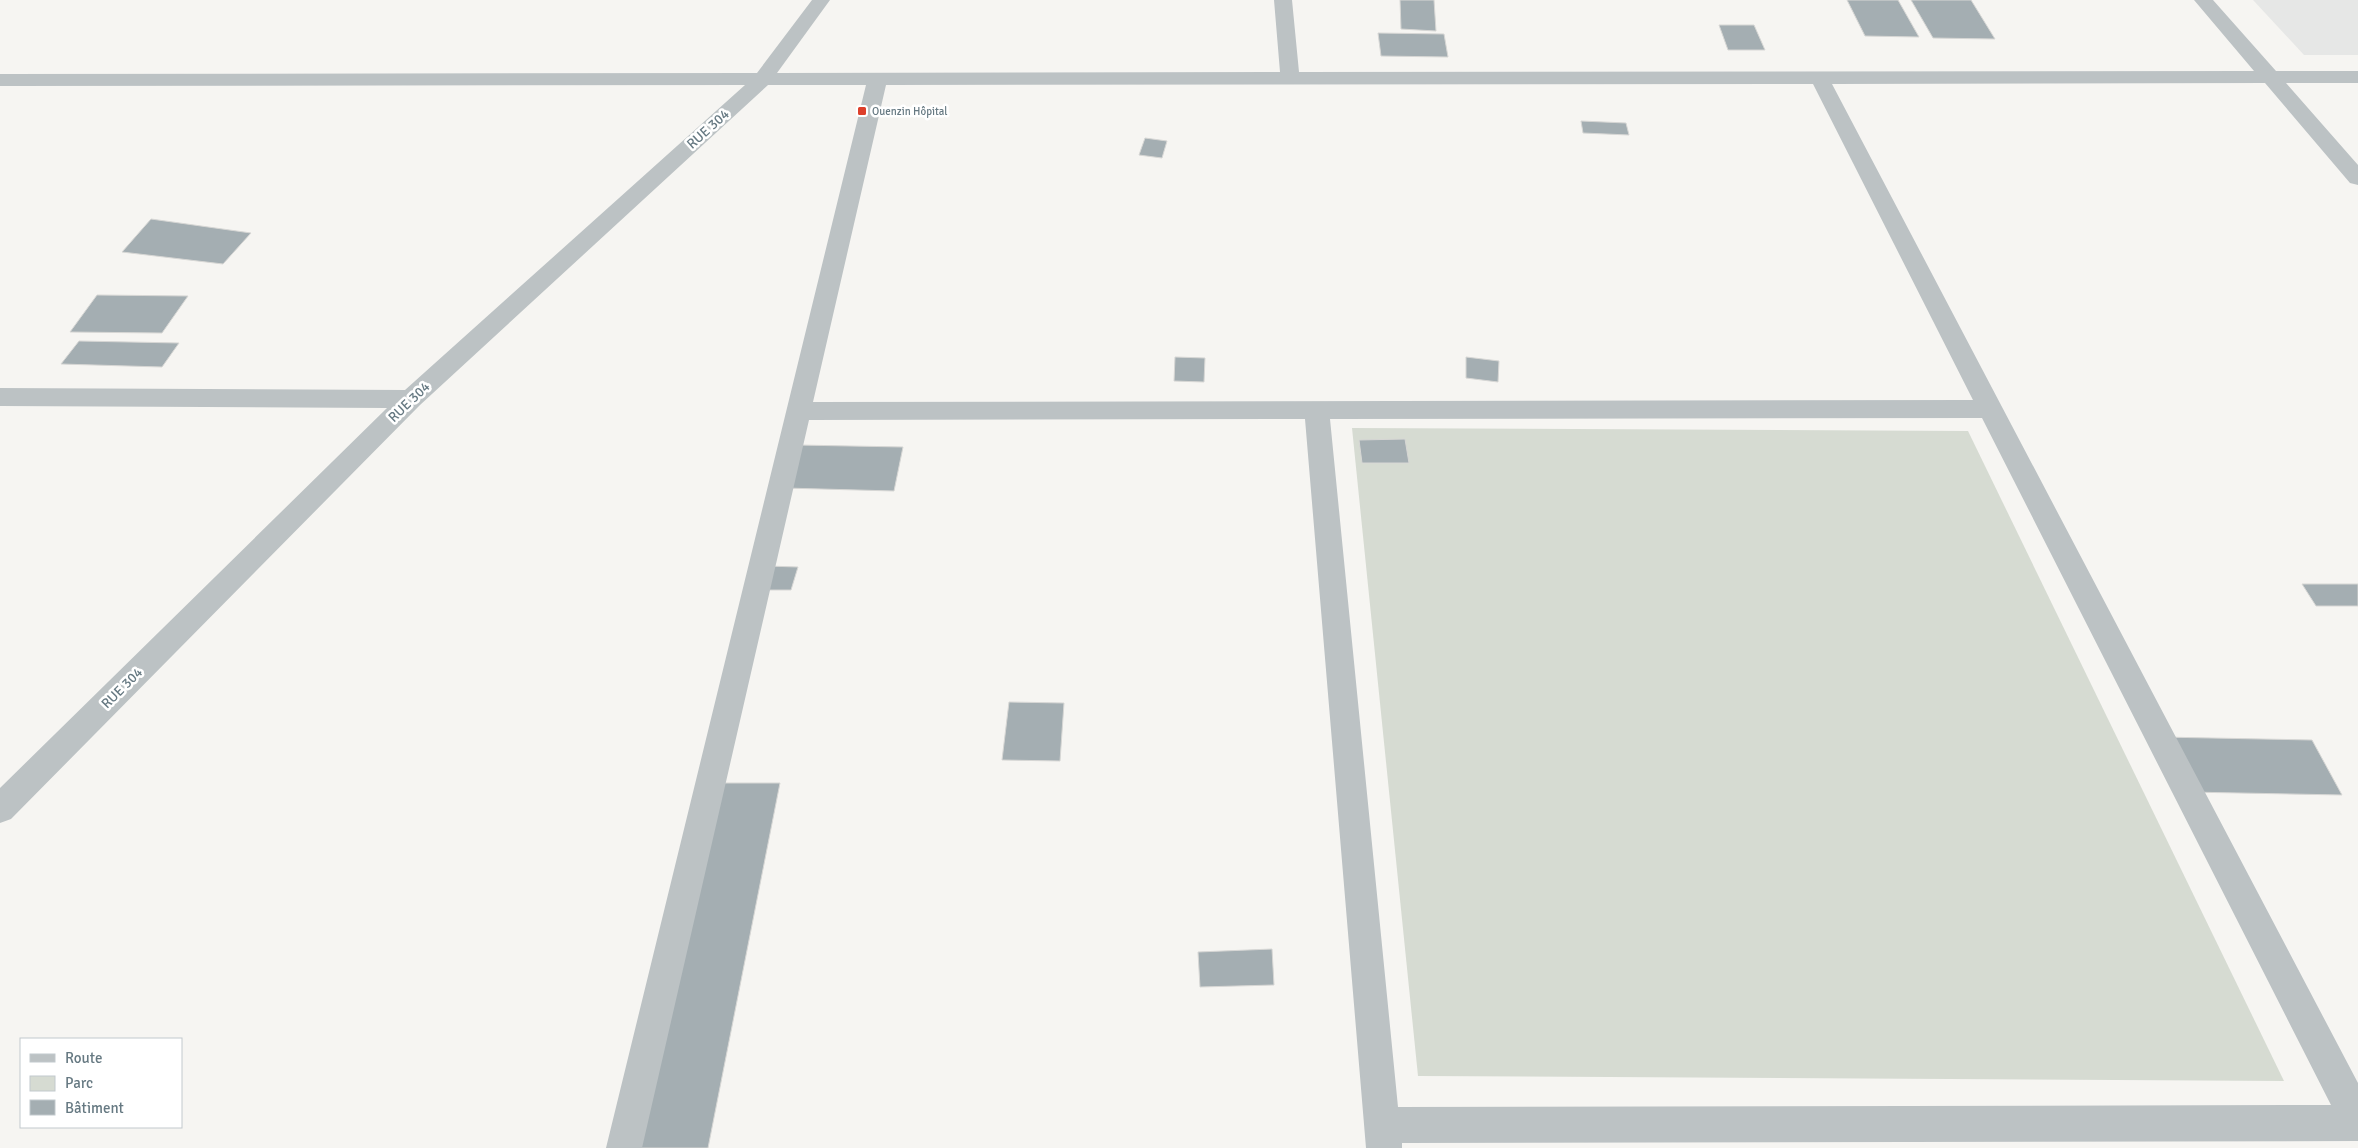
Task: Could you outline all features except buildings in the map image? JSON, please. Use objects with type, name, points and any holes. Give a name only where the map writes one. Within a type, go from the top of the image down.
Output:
[{"type":"street","name":"RUE 304","points":[[0,809],[411,399],[762,80],[821,0]]},
{"type":"street","points":[[1283,0],[1290,78]]},
{"type":"street","points":[[2203,0],[2358,178]]},
{"type":"street","points":[[1317,410],[1383,1136],[2358,1121],[1819,77]]},
{"type":"street","points":[[0,80],[2358,77]]},
{"type":"street","points":[[624,1148],[878,78]]},
{"type":"street","points":[[0,397],[411,399]]},
{"type":"street","points":[[799,411],[1991,408]]},
{"type":"shaded area","points":[[2253,0],[2358,0],[2358,55],[2304,55]]},
{"type":"green space","points":[[1352,428],[1968,431],[2284,1081],[1418,1076]]},
{"type":"place","name":"Ouenzin Hôpital","points":[[862,111]]}]
